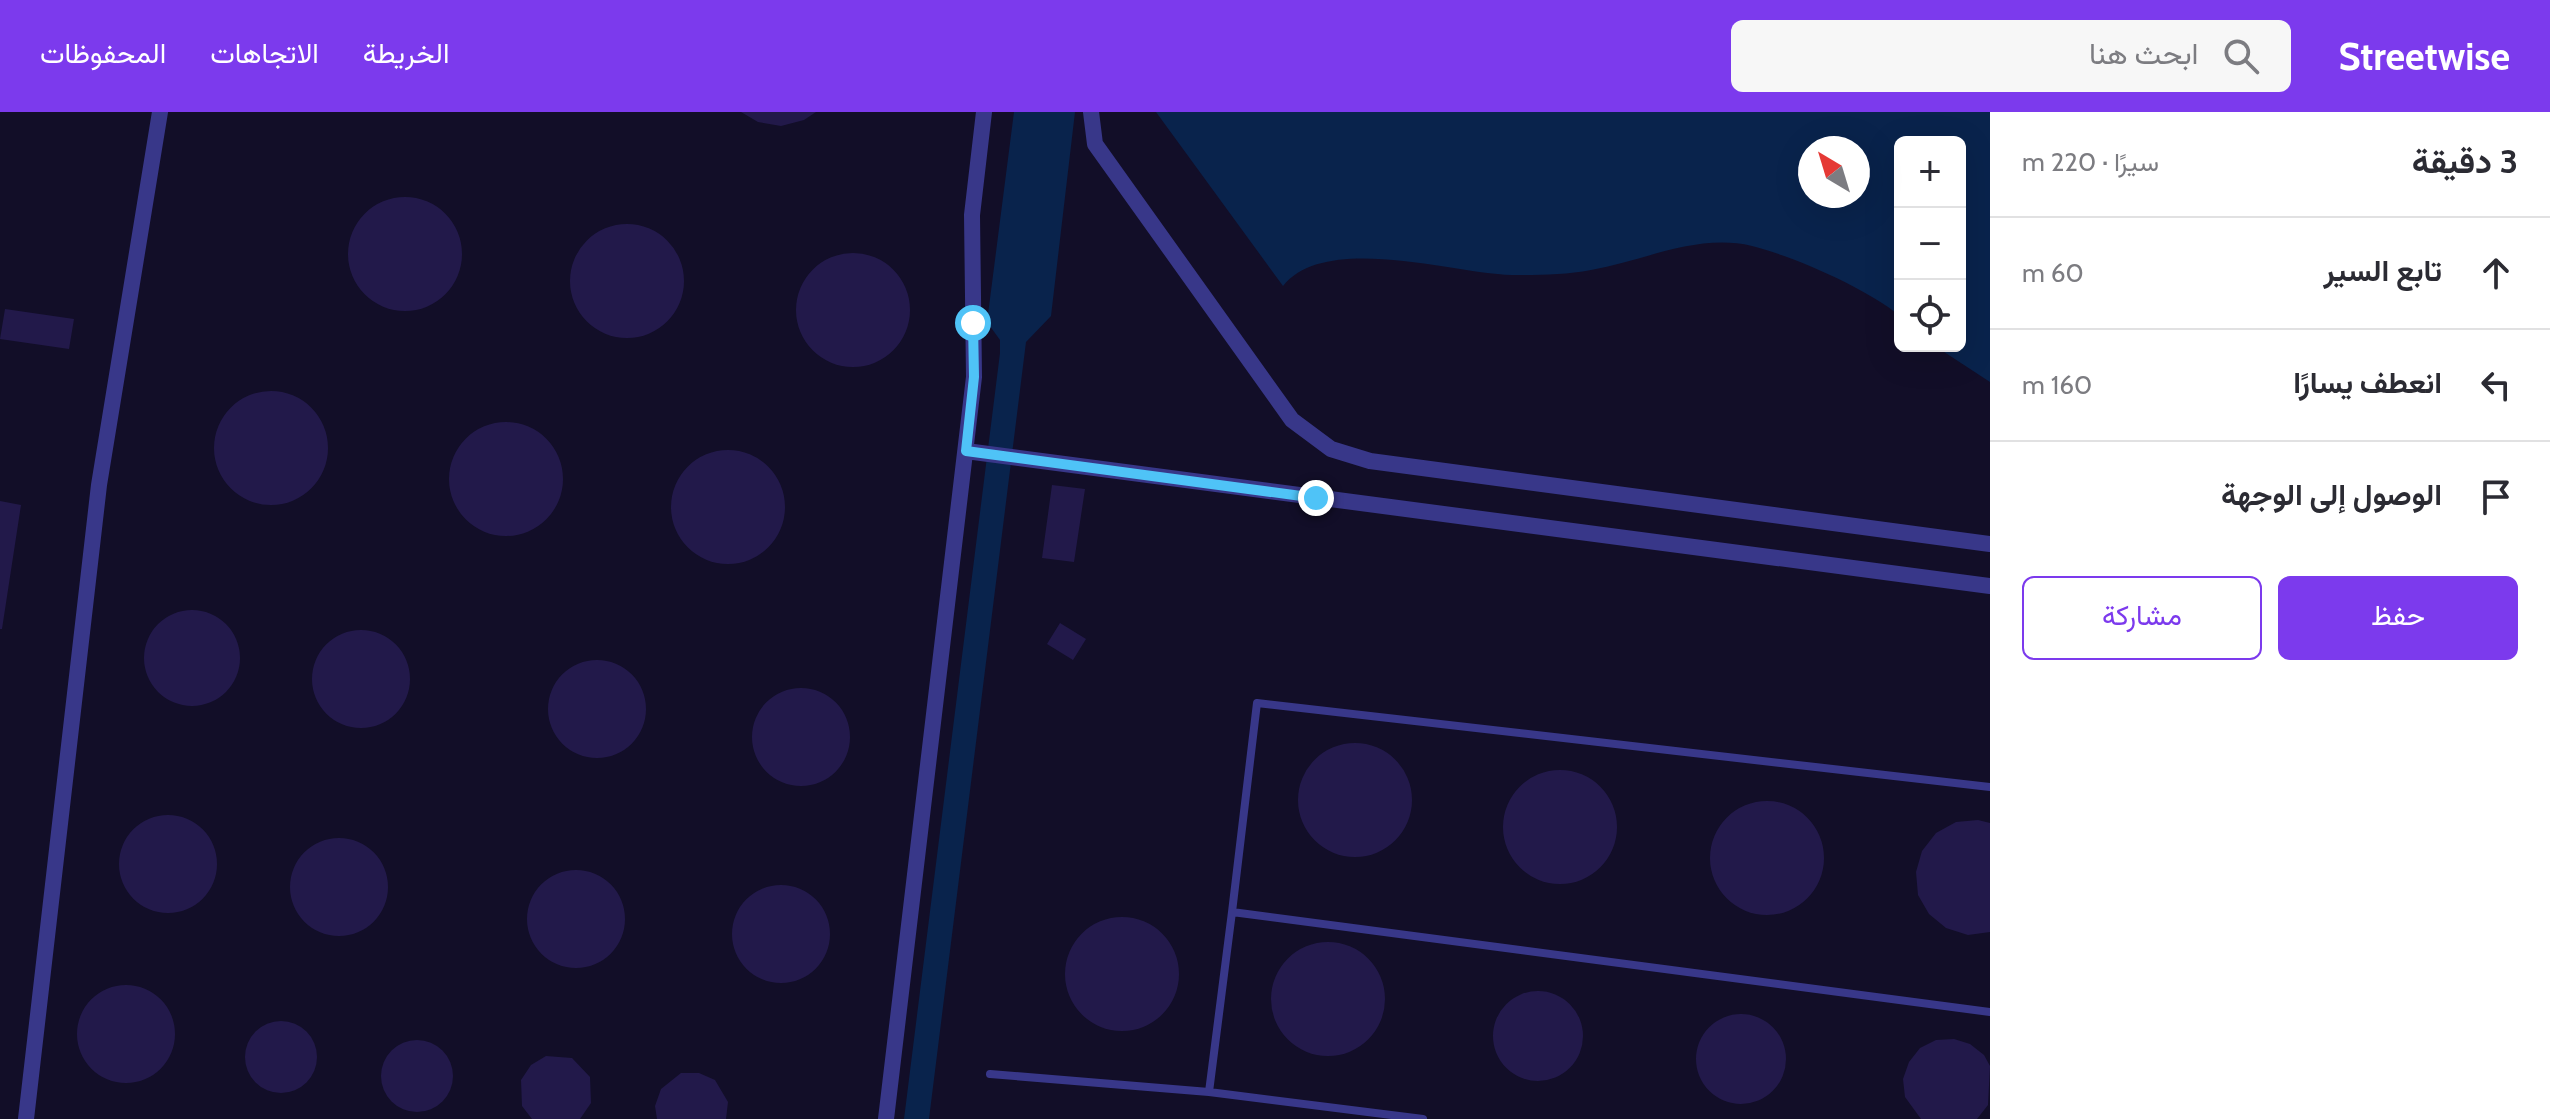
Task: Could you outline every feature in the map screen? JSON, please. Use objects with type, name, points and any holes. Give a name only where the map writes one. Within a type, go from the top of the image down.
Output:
[{"type":"street","points":[[26,1119],[99,485],[160,112]]},
{"type":"street","points":[[886,1119],[972,453],[972,215],[984,112]]},
{"type":"street","points":[[1091,112],[1095,144],[1292,420],[1331,449],[1370,461],[1990,544]]},
{"type":"street","points":[[972,453],[1990,586]]},
{"type":"lane","points":[[1209,1092],[1257,703],[1990,787]]},
{"type":"lane","points":[[1232,912],[1990,1012]]},
{"type":"lane","points":[[990,1074],[1209,1092],[1423,1119]]},
{"type":"water","points":[[1014,112],[1075,112],[1051,316],[1026,342],[929,1119],[904,1119],[1000,353],[1000,340],[987,322]]},
{"type":"water","points":[[1156,112],[1990,112],[1990,382],[1944,352],[1966,352],[1966,136],[1894,136],[1894,311],[1850,284],[1809,266],[1769,251],[1731,243],[1691,246],[1571,273],[1512,275],[1392,260],[1359,259],[1329,261],[1303,270],[1283,286]]},
{"type":"building","points":[[741,112],[816,112],[804,120],[781,126],[758,122]]},
{"type":"building","points":[[405,197],[427,202],[445,214],[457,232],[462,254],[457,276],[445,294],[427,306],[405,311],[383,306],[365,294],[353,276],[348,254],[353,232],[365,214],[383,202]]},
{"type":"building","points":[[627,224],[649,229],[667,241],[679,259],[684,281],[679,303],[667,321],[649,333],[627,338],[605,333],[587,321],[575,303],[570,281],[575,259],[587,241],[605,229]]},
{"type":"building","points":[[853,253],[875,258],[893,270],[905,288],[910,310],[905,332],[893,350],[875,362],[853,367],[831,362],[813,350],[801,332],[796,310],[801,288],[813,270],[831,258]]},
{"type":"building","points":[[5,309],[74,319],[69,349],[0,339]]},
{"type":"building","points":[[271,391],[293,396],[311,408],[323,426],[328,448],[323,470],[311,488],[293,500],[271,505],[249,500],[231,488],[219,470],[214,448],[219,426],[231,408],[249,396]]},
{"type":"building","points":[[506,422],[528,427],[546,439],[558,457],[563,479],[558,501],[546,519],[528,531],[506,536],[484,531],[466,519],[454,501],[449,479],[454,457],[466,439],[484,427]]},
{"type":"building","points":[[728,450],[750,455],[768,467],[780,485],[785,507],[780,529],[768,547],[750,559],[728,564],[706,559],[688,547],[676,529],[671,507],[676,485],[688,467],[706,455]]},
{"type":"building","points":[[1052,485],[1085,489],[1074,562],[1042,558]]},
{"type":"building","points":[[0,501],[21,505],[2,629],[0,629]]},
{"type":"building","points":[[192,610],[210,614],[226,624],[236,640],[240,658],[236,676],[226,692],[210,702],[192,706],[174,702],[158,692],[148,676],[144,658],[148,640],[158,624],[174,614]]},
{"type":"building","points":[[1060,623],[1086,639],[1073,660],[1047,644]]},
{"type":"building","points":[[361,630],[380,634],[396,644],[406,660],[410,679],[406,698],[396,714],[380,724],[361,728],[342,724],[326,714],[316,698],[312,679],[316,660],[326,644],[342,634]]},
{"type":"building","points":[[597,660],[616,664],[632,674],[642,690],[646,709],[642,728],[632,744],[616,754],[597,758],[578,754],[562,744],[552,728],[548,709],[552,690],[562,674],[578,664]]},
{"type":"building","points":[[801,688],[820,692],[836,702],[846,718],[850,737],[846,756],[836,772],[820,782],[801,786],[782,782],[766,772],[756,756],[752,737],[756,718],[766,702],[782,692]]},
{"type":"building","points":[[1355,743],[1377,747],[1395,760],[1408,778],[1412,800],[1408,822],[1395,840],[1377,853],[1355,857],[1333,853],[1315,840],[1302,822],[1298,800],[1302,778],[1315,760],[1333,747]]},
{"type":"building","points":[[1560,770],[1582,774],[1600,787],[1613,805],[1617,827],[1613,849],[1600,867],[1582,880],[1560,884],[1538,880],[1520,867],[1507,849],[1503,827],[1507,805],[1520,787],[1538,774]]},
{"type":"building","points":[[1767,801],[1789,805],[1807,818],[1820,836],[1824,858],[1820,880],[1807,898],[1789,911],[1767,915],[1745,911],[1727,898],[1714,880],[1710,858],[1714,836],[1727,818],[1745,805]]},
{"type":"building","points":[[168,815],[187,819],[203,829],[213,845],[217,864],[213,883],[203,899],[187,909],[168,913],[149,909],[133,899],[123,883],[119,864],[123,845],[133,829],[149,819]]},
{"type":"building","points":[[1978,820],[1990,823],[1990,932],[1968,935],[1946,928],[1929,914],[1918,895],[1916,872],[1922,851],[1936,833],[1956,822]]},
{"type":"building","points":[[339,838],[358,842],[374,852],[384,868],[388,887],[384,906],[374,922],[358,932],[339,936],[320,932],[304,922],[294,906],[290,887],[294,868],[304,852],[320,842]]},
{"type":"building","points":[[576,870],[595,874],[611,884],[621,900],[625,919],[621,938],[611,954],[595,964],[576,968],[557,964],[541,954],[531,938],[527,919],[531,900],[541,884],[557,874]]},
{"type":"building","points":[[781,885],[800,889],[816,899],[826,915],[830,934],[826,953],[816,969],[800,979],[781,983],[762,979],[746,969],[736,953],[732,934],[736,915],[746,899],[762,889]]},
{"type":"building","points":[[1122,917],[1144,921],[1162,934],[1175,952],[1179,974],[1175,996],[1162,1014],[1144,1027],[1122,1031],[1100,1027],[1082,1014],[1069,996],[1065,974],[1069,952],[1082,934],[1100,921]]},
{"type":"building","points":[[1328,942],[1350,947],[1368,959],[1380,977],[1385,999],[1380,1021],[1368,1039],[1350,1051],[1328,1056],[1306,1051],[1288,1039],[1276,1021],[1271,999],[1276,977],[1288,959],[1306,947]]},
{"type":"building","points":[[126,985],[145,989],[161,999],[171,1015],[175,1034],[171,1053],[161,1069],[145,1079],[126,1083],[107,1079],[91,1069],[81,1053],[77,1034],[81,1015],[91,999],[107,989]]},
{"type":"building","points":[[1538,991],[1555,995],[1570,1004],[1579,1019],[1583,1036],[1579,1053],[1570,1068],[1555,1077],[1538,1081],[1521,1077],[1506,1068],[1497,1053],[1493,1036],[1497,1019],[1506,1004],[1521,995]]},
{"type":"building","points":[[1741,1014],[1758,1018],[1773,1027],[1782,1042],[1786,1059],[1782,1076],[1773,1091],[1758,1100],[1741,1104],[1724,1100],[1709,1091],[1700,1076],[1696,1059],[1700,1042],[1709,1027],[1724,1018]]},
{"type":"building","points":[[288,1021],[307,1031],[315,1043],[315,1071],[307,1083],[295,1091],[274,1093],[255,1083],[247,1071],[245,1050],[255,1031],[267,1023]]},
{"type":"building","points":[[1954,1039],[1970,1044],[1984,1055],[1990,1066],[1988,1105],[1977,1119],[1921,1119],[1905,1097],[1903,1079],[1909,1062],[1920,1048],[1936,1040]]},
{"type":"building","points":[[424,1040],[443,1050],[451,1062],[451,1090],[443,1102],[431,1110],[410,1112],[391,1102],[383,1090],[381,1069],[391,1050],[403,1042]]},
{"type":"building","points":[[546,1056],[572,1058],[590,1077],[591,1103],[580,1119],[532,1119],[522,1106],[521,1080],[531,1065]]},
{"type":"building","points":[[681,1073],[699,1073],[715,1080],[728,1102],[726,1119],[657,1119],[655,1106],[661,1089]]},
{"type":"route","points":[[973,323],[974,377],[966,451],[1316,498]]}]
